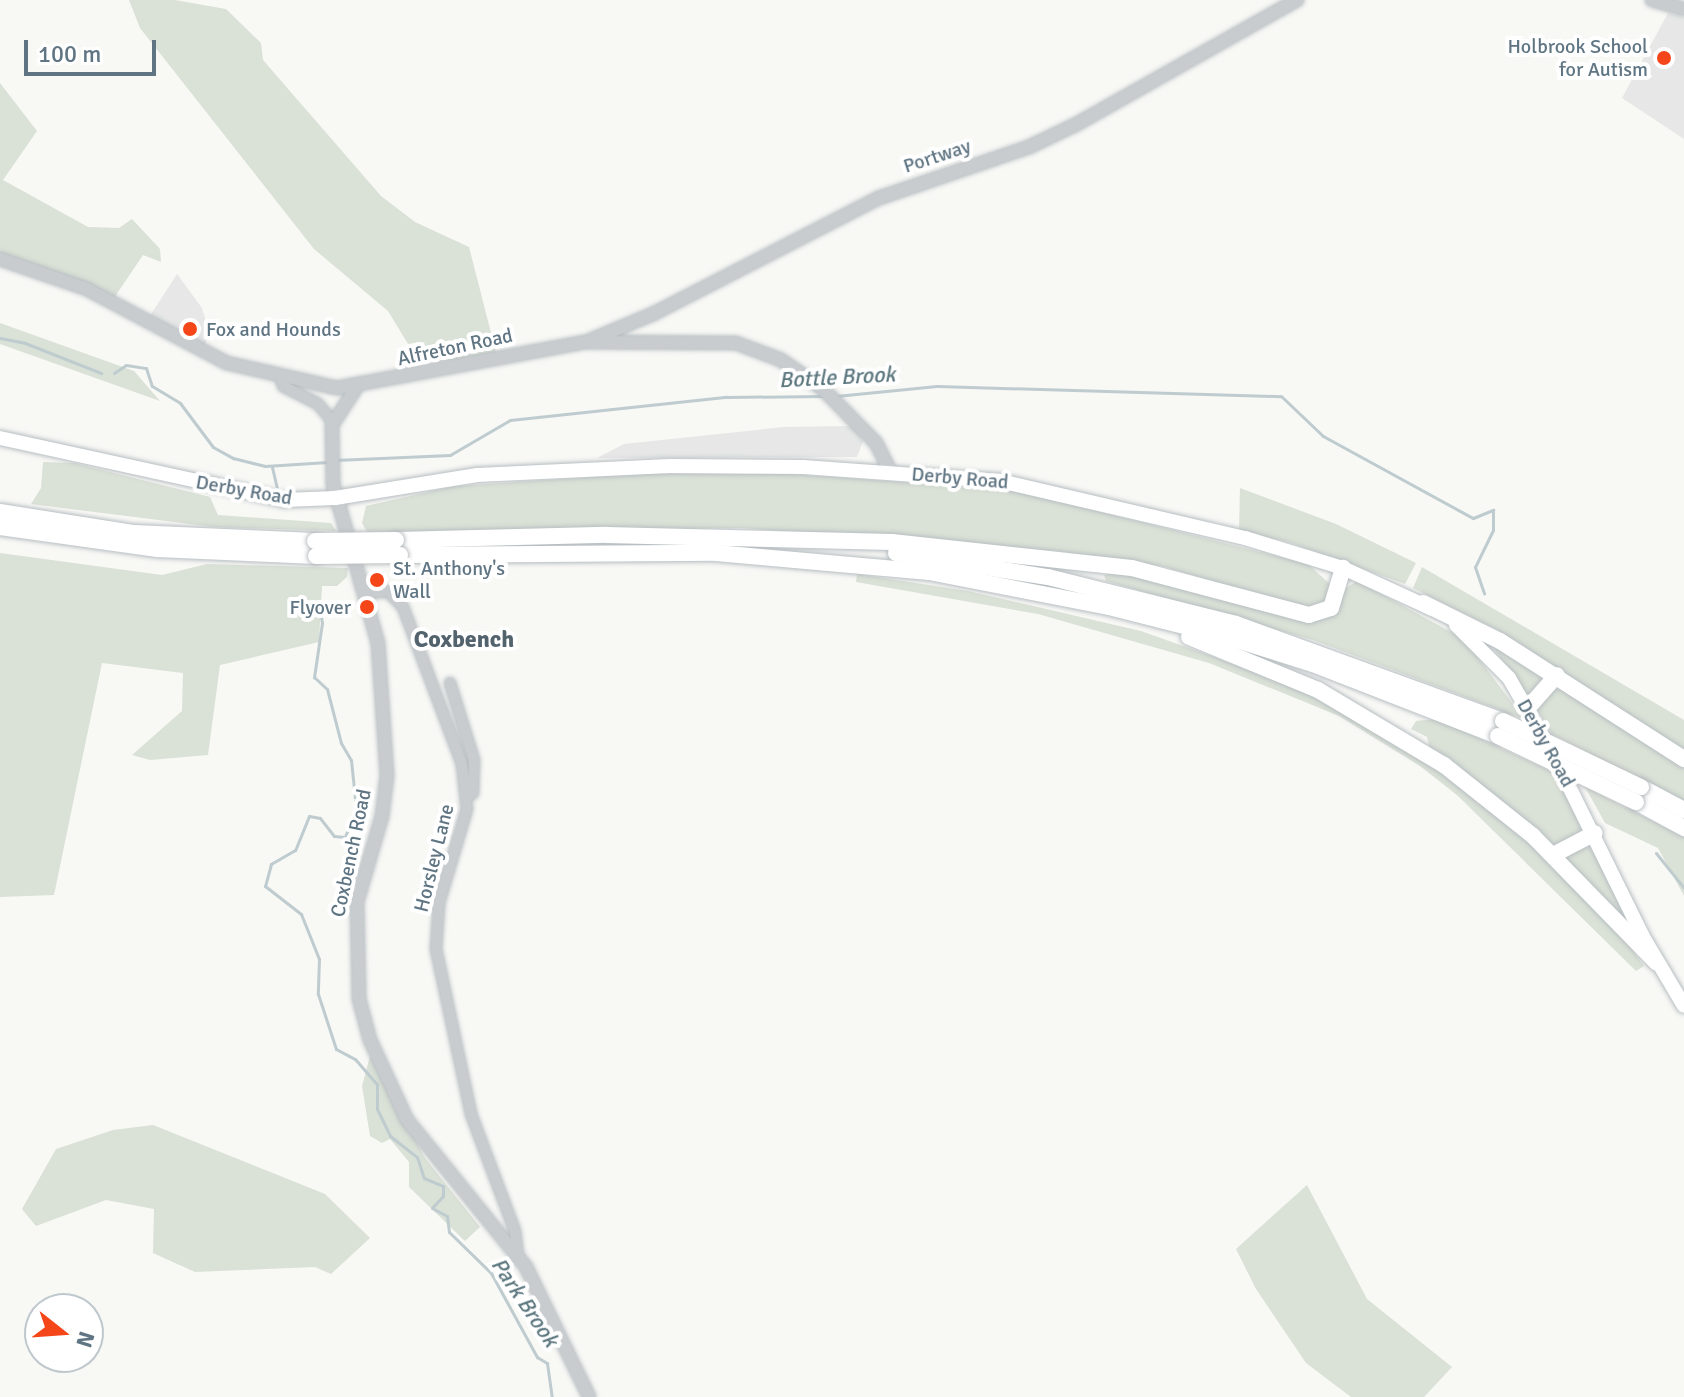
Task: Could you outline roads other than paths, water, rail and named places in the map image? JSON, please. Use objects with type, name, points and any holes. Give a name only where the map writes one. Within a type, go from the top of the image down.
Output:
[{"type":"highway","points":[[0,512],[134,533],[316,549]]},
{"type":"highway","points":[[0,527],[157,549],[398,547],[607,535],[892,542],[1088,561],[1179,577],[1309,615],[1331,608],[1343,568]]},
{"type":"highway","points":[[819,541],[1006,570],[1147,599],[1331,655],[1638,794],[1684,810]]},
{"type":"highway","points":[[398,547],[716,553],[929,572],[1109,607],[1231,638],[1500,729]]},
{"type":"highway","points":[[929,572],[1163,630],[1276,670],[1369,717],[1444,765],[1553,855],[1657,963]]},
{"type":"highway","points":[[1423,603],[1448,611],[1557,675],[1684,759]]},
{"type":"highway","points":[[1527,709],[1557,675]]},
{"type":"highway","points":[[1638,794],[1684,828]]},
{"type":"highway","points":[[1553,855],[1595,833]]},
{"type":"main road","name":"Derby Road","points":[[0,438],[260,497],[335,498],[451,478],[563,470],[716,466],[891,472],[1033,485],[1343,568],[1423,603],[1479,644],[1527,709],[1595,833],[1657,963],[1684,1006]]},
{"type":"street","name":"Portway","points":[[586,342],[653,314],[879,198],[1029,147],[1075,125],[1297,0]]},
{"type":"street","points":[[1652,0],[1684,9]]},
{"type":"street","name":"Alfreton Road","points":[[0,259],[87,289],[218,360],[281,379],[356,388],[586,342],[698,340],[767,353],[838,401],[876,443],[891,472]]},
{"type":"street","points":[[281,379],[283,386],[318,404],[333,422],[356,388]]},
{"type":"street","name":"Coxbench Road","points":[[333,422],[335,498],[367,593],[385,690],[387,776],[382,816],[357,902],[359,999],[370,1040],[414,1131],[518,1257],[546,1302],[589,1397]]},
{"type":"street","name":"Horsley Lane","points":[[367,593],[388,591],[403,607],[462,764],[468,796],[439,903],[436,949],[471,1114],[515,1231],[518,1257]]},
{"type":"street","points":[[450,683],[474,760],[473,793],[468,796]]},
{"type":"waterway","name":"Bottle Brook","points":[[0,338],[25,343],[101,373]]},
{"type":"waterway","name":"Bottle Brook","points":[[114,373],[126,365],[146,368],[152,386],[180,403],[213,447],[233,458],[265,466],[328,462]]},
{"type":"waterway","name":"Bottle Brook","points":[[836,396],[937,386],[1281,396],[1323,436],[1473,518],[1493,510],[1493,530],[1475,567],[1484,593]]},
{"type":"waterway","name":"Bottle Brook","points":[[335,460],[450,455],[510,420],[727,397],[824,396]]},
{"type":"waterway","name":"Park Brook","points":[[272,467],[277,488]]},
{"type":"waterway","name":"Park Brook","points":[[319,604],[322,623],[314,677],[327,689],[341,743],[351,760],[356,808],[345,837],[334,836],[320,818],[309,816],[295,850],[271,864],[265,886],[301,914],[319,959],[318,994],[336,1049],[355,1059],[377,1084],[377,1109],[390,1136],[417,1157],[424,1178],[443,1186],[443,1196],[432,1208],[447,1216],[449,1232],[491,1273],[537,1357],[547,1363],[552,1397]]},
{"type":"waterway","name":"Bottle Brook","points":[[1656,853],[1684,888]]},
{"type":"place","name":"Holbrook School for Autism","points":[[1664,58]]},
{"type":"place","name":"Fox and Hounds","points":[[190,329]]},
{"type":"place","name":"St. Anthony's Wall","points":[[377,580]]},
{"type":"place","name":"Flyover","points":[[367,607]]},
{"type":"district","name":"Coxbench","points":[[464,640]]}]
